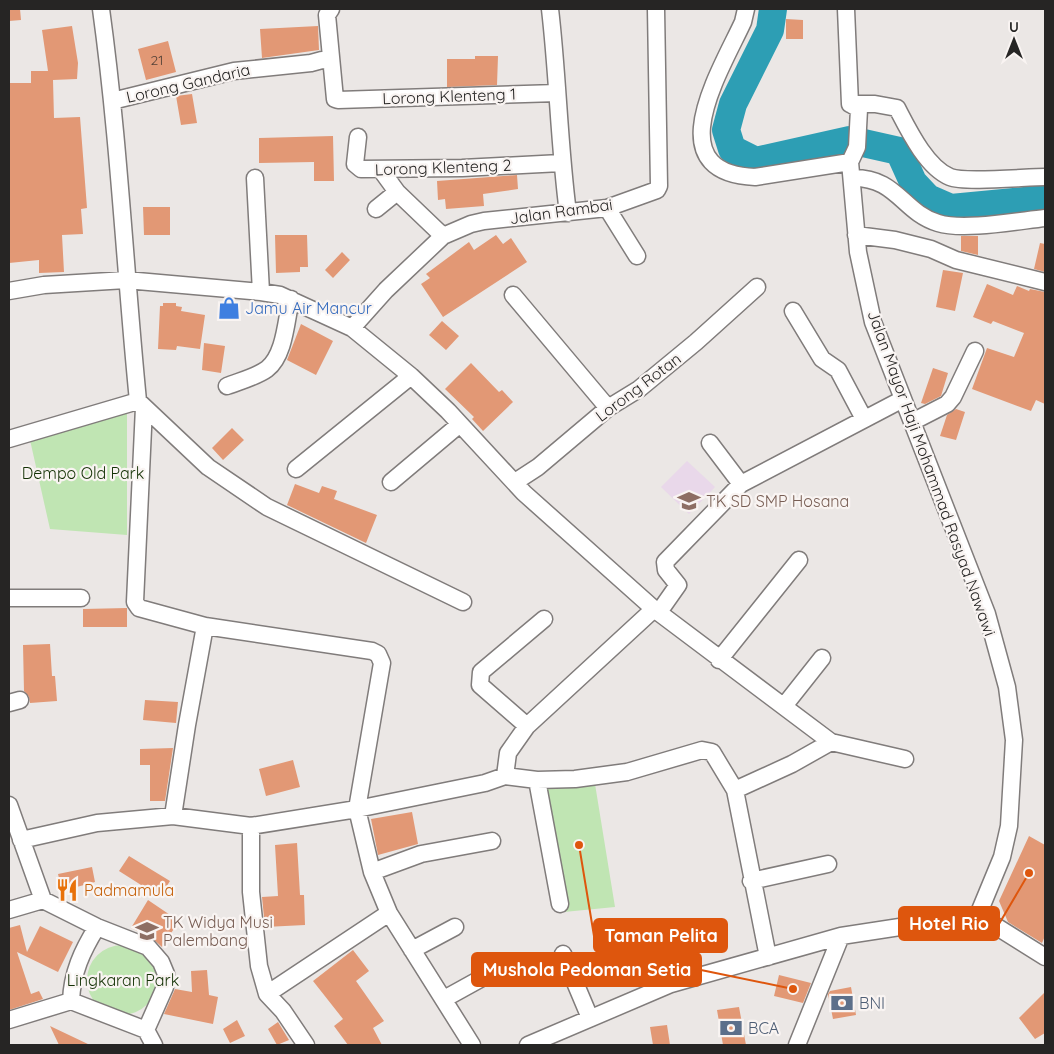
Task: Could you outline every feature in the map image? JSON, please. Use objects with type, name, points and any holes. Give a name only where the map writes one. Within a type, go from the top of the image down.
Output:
[{"type":"street","points":[[101,9],[120,184],[126,280],[141,404],[134,602],[139,608],[205,626],[372,651],[378,654],[382,663],[357,809],[372,872],[389,914],[472,1045]]},
{"type":"street","points":[[331,9],[327,15],[331,61]]},
{"type":"street","points":[[550,9],[556,64],[561,163],[568,213]]},
{"type":"street","name":"Jalan Rambai","points":[[352,328],[386,290],[443,236],[484,221],[607,208],[650,194],[659,186],[656,9]]},
{"type":"street","points":[[746,9],[743,22],[708,100],[700,126],[701,146],[715,167],[742,176],[755,177],[854,154]]},
{"type":"street","points":[[846,9],[854,107],[875,104],[897,108],[912,138],[933,164],[950,177],[964,179],[1045,177]]},
{"type":"street","name":"Lorong Gandaria","points":[[112,101],[234,71],[311,63],[322,60],[331,61]]},
{"type":"street","name":"Lorong Klenteng 1","points":[[331,61],[335,99],[341,100],[557,93]]},
{"type":"street","name":"Jalan Mayor Haji Mohammad Rasyad Nawawi","points":[[854,107],[852,178],[856,234],[873,322],[986,614],[1007,687],[1014,740],[1008,826],[1002,857],[978,914]]},
{"type":"street","name":"Lorong Klenteng 2","points":[[358,137],[354,164],[362,169],[381,170],[561,163]]},
{"type":"street","points":[[381,170],[398,192],[443,236]]},
{"type":"street","points":[[255,178],[261,292]]},
{"type":"street","points":[[852,178],[868,178],[880,182],[925,218],[939,224],[956,226],[1045,218]]},
{"type":"street","points":[[376,209],[398,192]]},
{"type":"street","points":[[607,208],[637,256]]},
{"type":"street","points":[[856,234],[894,240],[931,249],[956,260],[1045,282]]},
{"type":"street","points":[[9,291],[44,285],[126,280],[261,292],[291,299],[352,328],[411,376],[460,424],[524,493],[657,610],[720,660],[831,742],[905,759]]},
{"type":"street","name":"Lorong Rotan","points":[[515,482],[538,467],[608,408],[639,389],[696,342],[756,287]]},
{"type":"street","points":[[513,295],[608,408]]},
{"type":"street","points":[[227,386],[267,368],[274,361],[280,351],[291,299]]},
{"type":"street","points":[[793,311],[822,359],[838,370],[864,419]]},
{"type":"street","points":[[912,422],[947,404],[953,398],[975,351]]},
{"type":"street","points":[[296,469],[411,376]]},
{"type":"street","points":[[505,776],[508,753],[516,739],[527,726],[657,610],[678,585],[666,570],[665,562],[741,484],[903,399]]},
{"type":"street","points":[[9,439],[141,404]]},
{"type":"street","points":[[141,404],[208,467],[267,506],[463,602]]},
{"type":"street","points":[[391,482],[460,424]]},
{"type":"street","points":[[710,443],[741,484]]},
{"type":"street","points":[[720,660],[799,560]]},
{"type":"street","points":[[9,598],[81,598]]},
{"type":"street","points":[[527,726],[480,686],[479,676],[480,672],[544,619]]},
{"type":"street","points":[[173,816],[205,626]]},
{"type":"street","points":[[784,706],[822,658]]},
{"type":"street","points":[[735,790],[792,764],[831,742]]},
{"type":"street","points":[[21,840],[97,823],[173,816],[251,826],[357,809],[485,783],[505,776],[537,780],[575,779],[627,772],[702,750],[712,752],[735,790],[751,882],[768,958]]},
{"type":"street","points":[[537,780],[560,904]]},
{"type":"street","points":[[9,805],[43,900]]},
{"type":"street","points":[[251,826],[250,892],[259,966],[267,994],[283,1011],[306,1045]]},
{"type":"street","points":[[372,872],[421,854],[492,840]]},
{"type":"street","points":[[751,882],[828,864]]},
{"type":"street","points":[[9,910],[43,900],[97,927],[148,946],[161,962],[166,974],[166,987],[146,1030]]},
{"type":"street","points":[[267,994],[389,914]]},
{"type":"street","points":[[528,1045],[671,984],[841,936],[978,914],[1045,957]]},
{"type":"street","points":[[71,1001],[72,981],[84,947],[97,927]]},
{"type":"street","points":[[412,950],[455,928]]},
{"type":"street","points":[[797,1045],[841,936]]},
{"type":"street","points":[[563,954],[590,1018]]},
{"type":"street","points":[[444,999],[482,978]]},
{"type":"street","points":[[9,1020],[71,1001],[146,1030],[154,1045]]},
{"type":"shaded area","name":"TK SD SMP Hosana","points":[[687,461],[715,487],[689,514],[661,487]]},
{"type":"green space","name":"Dempo Old Park","points":[[127,413],[127,535],[50,529],[30,440]]},
{"type":"green space","points":[[545,784],[595,784],[615,907],[564,912]]},
{"type":"green space","name":"Lingkaran Park","points":[[122,945],[141,951],[151,961],[157,980],[151,999],[141,1009],[122,1015],[103,1009],[93,999],[87,980],[93,961],[103,951]]},
{"type":"building","points":[[9,9],[20,9],[21,20],[9,21]]},
{"type":"building","points":[[786,19],[803,20],[803,39],[786,39]]},
{"type":"building","points":[[72,26],[78,63],[77,79],[53,80],[54,118],[80,117],[87,208],[81,209],[83,234],[62,235],[64,272],[39,273],[39,260],[9,263],[9,83],[31,83],[31,71],[48,71],[42,30]]},
{"type":"building","points":[[318,26],[319,50],[262,58],[260,29]]},
{"type":"building","points":[[168,41],[176,72],[146,80],[138,49]]},
{"type":"building","points":[[475,56],[498,56],[497,85],[447,87],[447,59],[475,59]]},
{"type":"building","points":[[192,94],[197,123],[181,125],[176,96]]},
{"type":"building","points":[[333,136],[334,181],[314,181],[314,162],[259,163],[259,138]]},
{"type":"building","points":[[517,175],[518,189],[483,194],[484,206],[446,209],[445,199],[438,200],[437,181]]},
{"type":"building","points":[[143,207],[170,207],[170,235],[144,235]]},
{"type":"building","points":[[275,235],[307,235],[308,267],[300,267],[300,272],[276,273]]},
{"type":"building","points":[[496,235],[503,244],[511,238],[527,262],[443,317],[421,284],[430,278],[426,274],[469,242],[474,250]]},
{"type":"building","points":[[961,236],[978,236],[978,255],[961,251]]},
{"type":"building","points":[[1040,243],[1045,244],[1045,272],[1034,269]]},
{"type":"building","points":[[342,252],[350,260],[333,278],[325,270]]},
{"type":"building","points":[[943,270],[963,273],[955,311],[936,307]]},
{"type":"building","points":[[987,284],[1013,295],[1017,286],[1029,291],[1030,289],[1045,292],[1045,404],[1036,400],[1031,411],[972,389],[987,348],[1014,357],[1024,333],[993,321],[991,324],[973,317]]},
{"type":"building","points":[[163,303],[176,303],[176,306],[182,307],[181,311],[205,315],[200,349],[177,346],[176,350],[158,349],[160,306],[163,306]]},
{"type":"building","points":[[442,321],[459,336],[446,350],[429,335]]},
{"type":"building","points":[[301,324],[333,341],[316,375],[287,360]]},
{"type":"building","points":[[204,343],[225,346],[221,373],[202,370]]},
{"type":"building","points":[[471,363],[499,392],[502,390],[513,402],[483,431],[472,419],[474,417],[445,389]]},
{"type":"building","points":[[933,368],[948,373],[941,396],[925,404],[921,403]]},
{"type":"building","points":[[956,409],[965,412],[956,440],[940,436],[947,415]]},
{"type":"building","points":[[232,428],[244,440],[223,460],[212,448]]},
{"type":"building","points":[[295,484],[319,493],[322,486],[337,491],[334,499],[377,515],[366,543],[287,505]]},
{"type":"building","points":[[127,608],[127,627],[83,627],[83,609]]},
{"type":"building","points":[[50,644],[52,676],[55,676],[57,701],[30,703],[29,697],[24,691],[23,645]]},
{"type":"building","points":[[145,700],[178,702],[176,723],[143,720]]},
{"type":"building","points":[[173,748],[165,801],[150,801],[150,765],[140,765],[140,749]]},
{"type":"building","points":[[293,760],[300,787],[266,796],[259,769]]},
{"type":"building","points":[[412,812],[418,844],[378,855],[371,819]]},
{"type":"building","points":[[1029,836],[1045,845],[1045,936],[1042,943],[1008,922],[999,901]]},
{"type":"building","points":[[297,843],[300,895],[304,895],[305,925],[265,927],[262,897],[278,896],[275,845]]},
{"type":"building","points":[[129,856],[170,881],[160,897],[119,871]]},
{"type":"building","points":[[92,867],[95,882],[62,891],[58,874]]},
{"type":"building","points":[[148,900],[179,921],[162,947],[152,938],[131,928]]},
{"type":"building","points":[[20,925],[27,952],[40,926],[73,942],[58,972],[17,952],[31,994],[39,991],[43,999],[9,1010],[9,928]]},
{"type":"building","points":[[353,950],[369,971],[356,981],[384,1021],[373,1028],[382,1045],[348,1045],[334,1026],[343,1019],[313,981]]},
{"type":"building","points":[[207,970],[209,995],[218,997],[213,1024],[164,1014],[175,989],[192,992],[191,971]]},
{"type":"building","points":[[779,975],[811,983],[803,1003],[774,996]]},
{"type":"building","name":"BNI","points":[[851,987],[856,1015],[833,1019],[828,994],[830,991]]},
{"type":"building","points":[[1045,992],[1045,1033],[1035,1039],[1019,1018]]},
{"type":"building","name":"BCA","points":[[739,1007],[746,1045],[723,1045],[717,1010]]},
{"type":"building","points":[[237,1020],[245,1036],[230,1043],[223,1029]]},
{"type":"building","points":[[278,1022],[289,1040],[277,1045],[268,1029]]},
{"type":"building","points":[[667,1025],[670,1045],[653,1045],[650,1027]]},
{"type":"building","points":[[50,1026],[90,1045],[59,1045]]},
{"type":"waterway","points":[[773,9],[770,30],[733,104],[726,130],[732,149],[756,161],[850,140],[899,151],[913,182],[928,198],[951,208],[1045,199]]},
{"type":"place","name":"Jamu Air Mancur","points":[[229,308]]},
{"type":"place","name":"TK SD SMP Hosana","points":[[689,501]]},
{"type":"place","name":"Taman Pelita","points":[[579,845]]},
{"type":"place","name":"Hotel Rio","points":[[1029,873]]},
{"type":"place","name":"Padmamula","points":[[67,890]]},
{"type":"place","name":"TK Widya Musi Palembang","points":[[147,931]]},
{"type":"place","name":"Mushola Pedoman Setia","points":[[793,989]]},
{"type":"place","name":"BNI","points":[[842,1003]]},
{"type":"place","name":"BCA","points":[[731,1028]]}]
